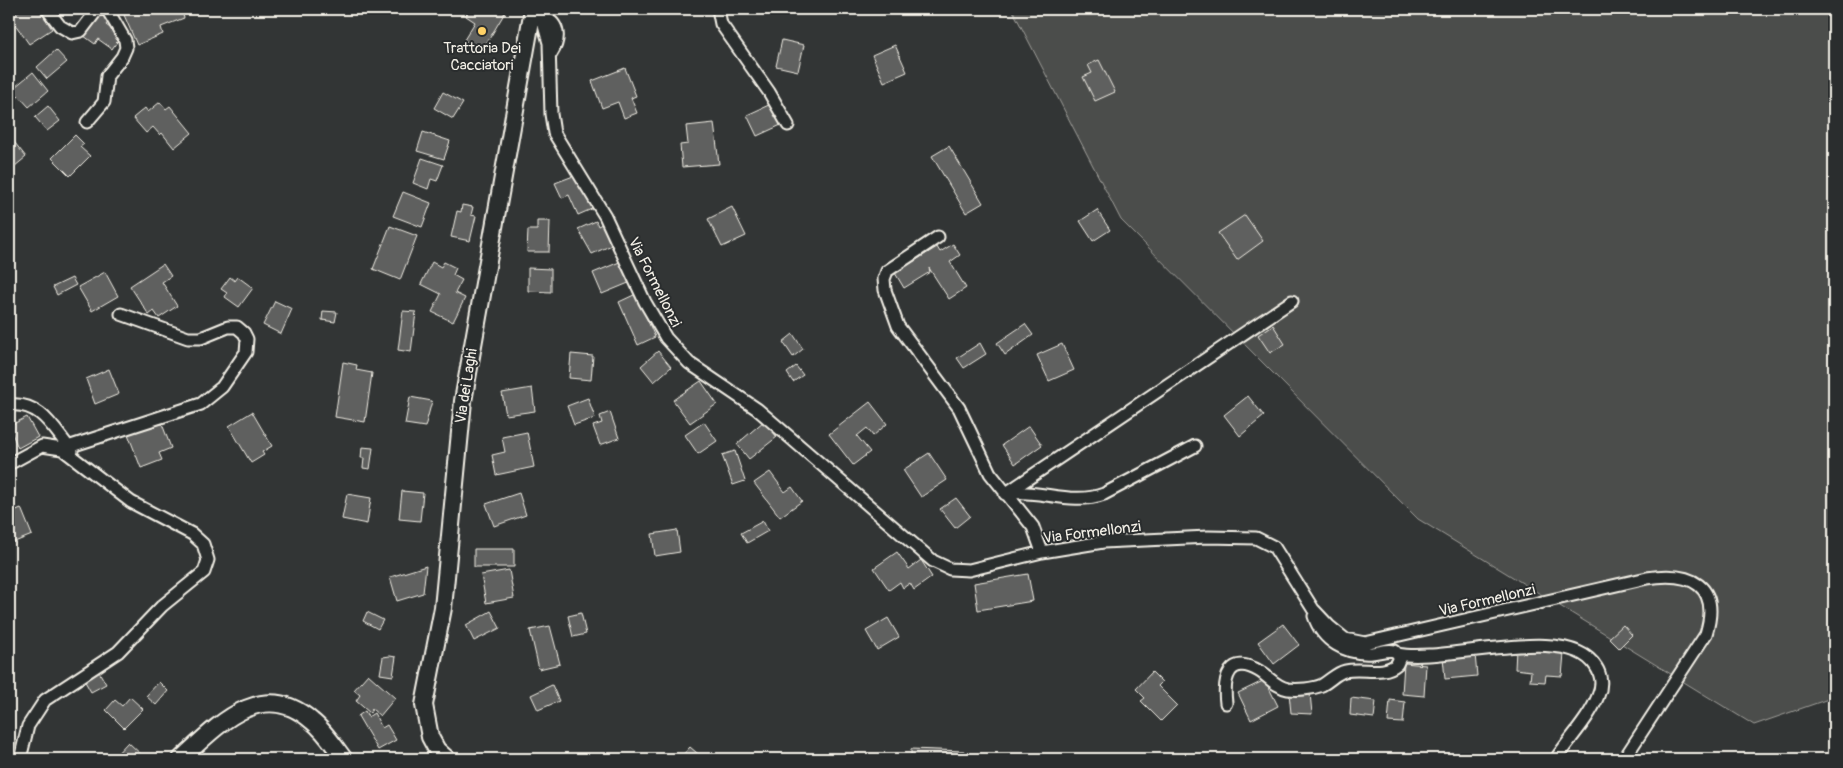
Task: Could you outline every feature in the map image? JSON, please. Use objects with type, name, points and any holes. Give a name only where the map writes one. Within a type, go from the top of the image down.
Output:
[{"type":"main road","name":"Via dei Laghi","points":[[447,759],[437,750],[430,737],[424,705],[443,608],[463,401],[536,12]]},
{"type":"main road","points":[[181,759],[235,713],[250,707],[271,703],[286,705],[306,716],[320,728],[344,759]]},
{"type":"street","points":[[47,9],[60,26],[72,34],[84,28],[101,9],[125,40],[126,48],[122,57],[107,76],[104,102],[86,122]]},
{"type":"street","points":[[718,9],[724,27],[769,92],[788,125]]},
{"type":"street","name":"Via Formellonzi","points":[[536,12],[549,37],[551,114],[554,133],[608,222],[650,311],[679,353],[689,363],[757,409],[918,550],[938,564],[950,569],[969,570],[1042,552],[1103,542],[1256,538],[1274,547],[1314,609],[1329,626],[1345,639],[1370,643],[1647,578],[1673,575],[1693,580],[1705,591],[1709,602],[1706,634],[1624,759]]},
{"type":"street","points":[[938,237],[887,271],[884,279],[886,296],[898,326],[959,408],[987,467],[1005,494],[1036,532],[1042,552]]},
{"type":"street","points":[[1005,494],[1292,301]]},
{"type":"street","points":[[68,447],[201,404],[216,393],[226,382],[248,349],[246,336],[237,328],[228,327],[200,338],[188,338],[121,314]]},
{"type":"street","points":[[9,405],[20,405],[39,413],[56,429],[87,470]]},
{"type":"street","points":[[9,464],[37,448],[47,446],[67,452],[87,470],[131,502],[195,536],[206,548],[208,564],[204,572],[162,606],[118,652],[45,700],[28,726],[20,759]]},
{"type":"street","points":[[1005,494],[1022,492],[1079,500],[1091,498],[1104,494],[1195,446]]},
{"type":"street","points":[[1314,609],[1317,624],[1338,646],[1363,653],[1391,650],[1398,654],[1420,656],[1480,648],[1535,646],[1567,649],[1584,655],[1593,662],[1599,672],[1601,685],[1599,693],[1594,706],[1556,759]]},
{"type":"street","points":[[1226,703],[1226,677],[1230,670],[1236,666],[1253,668],[1277,685],[1295,690],[1323,684],[1345,671],[1389,668],[1397,664],[1398,654]]},
{"type":"shaded area","points":[[1012,9],[1834,9],[1834,697],[1754,725],[1418,519],[1121,220]]},
{"type":"building","points":[[22,9],[39,9],[52,29],[29,44],[10,17]]},
{"type":"building","points":[[143,9],[146,15],[162,9],[181,9],[184,18],[161,27],[163,34],[137,45],[124,15]]},
{"type":"building","name":"Trattoria Dei Cacciatori","points":[[470,9],[507,9],[482,51],[464,40],[475,22],[466,16]]},
{"type":"building","points":[[100,13],[110,20],[106,25],[121,36],[112,49],[98,39],[95,44],[84,36]]},
{"type":"building","points":[[782,40],[804,45],[798,71],[776,66]]},
{"type":"building","points":[[895,45],[907,72],[884,82],[872,55]]},
{"type":"building","points":[[56,50],[67,62],[47,79],[37,67]]},
{"type":"building","points":[[1099,60],[1115,92],[1095,101],[1083,77],[1092,73],[1088,65]]},
{"type":"building","points":[[625,68],[636,96],[631,98],[637,113],[624,118],[618,102],[602,108],[592,81]]},
{"type":"building","points":[[33,72],[48,91],[29,107],[19,96],[12,103],[9,99],[9,92]]},
{"type":"building","points":[[443,92],[463,103],[453,119],[434,108]]},
{"type":"building","points":[[160,102],[166,109],[170,106],[192,133],[174,148],[162,133],[160,135],[153,127],[146,133],[133,118],[145,108],[148,112]]},
{"type":"building","points":[[771,104],[781,125],[757,136],[747,115]]},
{"type":"building","points":[[48,106],[60,121],[47,131],[35,117]]},
{"type":"building","points":[[714,123],[719,164],[682,167],[680,145],[688,144],[686,126]]},
{"type":"building","points":[[423,132],[450,141],[444,159],[417,151]]},
{"type":"building","points":[[75,135],[84,144],[80,147],[90,156],[70,176],[52,158]]},
{"type":"building","points":[[11,138],[26,157],[9,171],[9,140]]},
{"type":"building","points":[[949,146],[983,203],[966,213],[932,156]]},
{"type":"building","points":[[422,158],[443,165],[437,181],[431,179],[428,189],[413,183]]},
{"type":"building","points":[[576,175],[594,208],[578,215],[569,195],[562,198],[555,183]]},
{"type":"building","points":[[403,192],[431,203],[422,227],[393,216]]},
{"type":"building","points":[[462,205],[473,207],[471,215],[476,216],[470,241],[451,237],[457,211],[461,212]]},
{"type":"building","points":[[732,207],[746,236],[722,247],[708,219]]},
{"type":"building","points":[[1097,210],[1110,230],[1093,241],[1080,221]]},
{"type":"building","points":[[1245,215],[1263,241],[1237,260],[1218,233]]},
{"type":"building","points":[[537,221],[550,221],[549,252],[527,252],[528,230],[537,230]]},
{"type":"building","points":[[596,221],[598,226],[604,223],[614,244],[592,254],[578,229]]},
{"type":"building","points":[[390,226],[417,236],[400,280],[373,269]]},
{"type":"building","points":[[953,244],[960,255],[950,262],[966,288],[949,299],[929,268],[930,272],[904,288],[895,273],[937,247],[940,252]]},
{"type":"building","points":[[622,261],[631,282],[602,294],[593,273]]},
{"type":"building","points":[[432,262],[441,267],[444,262],[456,268],[453,275],[462,280],[455,293],[465,298],[453,322],[432,312],[441,294],[421,284]]},
{"type":"building","points":[[163,264],[171,276],[162,282],[177,306],[159,318],[154,311],[149,315],[130,286]]},
{"type":"building","points":[[528,268],[551,269],[551,292],[528,291]]},
{"type":"building","points":[[105,272],[118,296],[92,311],[78,287]]},
{"type":"building","points":[[230,277],[235,281],[238,277],[253,288],[239,307],[225,297],[227,293],[221,289]]},
{"type":"building","points":[[72,278],[76,285],[57,295],[53,287]]},
{"type":"building","points":[[636,294],[655,337],[638,345],[619,302]]},
{"type":"building","points":[[275,301],[292,309],[281,334],[263,325]]},
{"type":"building","points":[[323,311],[337,312],[335,322],[322,320]]},
{"type":"building","points":[[403,311],[416,312],[411,352],[398,350]]},
{"type":"building","points":[[1025,324],[1033,335],[1005,355],[997,343]]},
{"type":"building","points":[[1273,325],[1285,344],[1270,353],[1258,335]]},
{"type":"building","points":[[793,334],[803,349],[793,357],[783,342]]},
{"type":"building","points":[[980,343],[986,354],[964,368],[957,358]]},
{"type":"building","points":[[1062,344],[1074,370],[1049,381],[1037,355]]},
{"type":"building","points":[[658,351],[671,367],[654,382],[641,366]]},
{"type":"building","points":[[571,354],[593,356],[591,380],[569,378]]},
{"type":"building","points":[[343,362],[357,365],[356,370],[372,373],[365,422],[335,417]]},
{"type":"building","points":[[796,366],[803,375],[793,382],[787,373]]},
{"type":"building","points":[[109,369],[119,394],[95,404],[86,379]]},
{"type":"building","points":[[701,381],[717,404],[690,423],[673,400]]},
{"type":"building","points":[[532,388],[535,411],[506,415],[502,393]]},
{"type":"building","points":[[1248,396],[1264,416],[1240,436],[1224,415]]},
{"type":"building","points":[[410,397],[432,401],[425,427],[405,424]]},
{"type":"building","points":[[588,398],[595,418],[574,425],[567,406]]},
{"type":"building","points":[[870,402],[887,424],[873,436],[867,428],[857,436],[870,452],[853,465],[829,434]]},
{"type":"building","points":[[252,412],[272,446],[262,452],[264,455],[251,463],[229,426]]},
{"type":"building","points":[[610,412],[619,438],[600,445],[593,426],[602,423],[600,416]]},
{"type":"building","points":[[27,417],[38,437],[18,448],[9,426]]},
{"type":"building","points":[[161,421],[171,448],[159,453],[162,460],[141,468],[128,434]]},
{"type":"building","points":[[764,421],[777,437],[749,459],[737,444]]},
{"type":"building","points":[[704,422],[717,441],[698,454],[685,435]]},
{"type":"building","points":[[1029,426],[1042,445],[1015,464],[1002,445]]},
{"type":"building","points":[[527,432],[534,467],[496,475],[492,455],[505,452],[502,437]]},
{"type":"building","points":[[362,447],[373,448],[370,469],[363,468],[364,458],[361,458]]},
{"type":"building","points":[[735,451],[745,481],[733,485],[722,455]]},
{"type":"building","points":[[929,453],[947,480],[921,497],[903,470]]},
{"type":"building","points":[[770,472],[785,492],[792,487],[802,501],[780,517],[754,483]]},
{"type":"building","points":[[402,491],[423,493],[420,521],[399,519]]},
{"type":"building","points":[[519,493],[526,515],[494,526],[486,504]]},
{"type":"building","points":[[347,494],[371,498],[367,524],[342,519]]},
{"type":"building","points":[[956,498],[970,516],[955,528],[940,509]]},
{"type":"building","points":[[21,508],[32,535],[12,543],[9,537],[9,513]]},
{"type":"building","points":[[763,521],[768,531],[747,543],[741,533]]},
{"type":"building","points":[[677,530],[680,552],[655,556],[652,534]]},
{"type":"building","points":[[474,549],[514,549],[514,567],[474,567]]},
{"type":"building","points":[[897,552],[909,569],[921,560],[932,577],[914,590],[910,583],[903,588],[900,582],[889,590],[874,568]]},
{"type":"building","points":[[426,566],[423,593],[397,601],[390,577]]},
{"type":"building","points":[[509,570],[514,598],[486,603],[481,575]]},
{"type":"building","points":[[1028,574],[1033,601],[978,610],[974,583]]},
{"type":"building","points":[[491,611],[500,628],[474,641],[466,625]]},
{"type":"building","points":[[367,612],[383,620],[378,629],[363,621]]},
{"type":"building","points":[[581,613],[586,634],[573,637],[568,616]]},
{"type":"building","points":[[888,618],[899,637],[877,650],[866,631]]},
{"type":"building","points":[[1283,624],[1299,645],[1274,664],[1258,642]]},
{"type":"building","points":[[1623,625],[1632,635],[1619,648],[1609,638]]},
{"type":"building","points":[[550,626],[560,664],[539,669],[530,630]]},
{"type":"building","points":[[1516,649],[1564,653],[1562,676],[1546,675],[1545,682],[1530,681],[1531,671],[1515,669]]},
{"type":"building","points":[[1475,654],[1477,676],[1445,679],[1443,657]]},
{"type":"building","points":[[383,657],[396,657],[393,676],[380,674]]},
{"type":"building","points":[[1404,663],[1426,665],[1424,696],[1402,694]]},
{"type":"building","points":[[98,670],[106,684],[91,692],[83,678]]},
{"type":"building","points":[[1152,672],[1162,682],[1158,686],[1177,705],[1161,721],[1141,701],[1145,698],[1136,689]]},
{"type":"building","points":[[368,674],[395,698],[380,716],[372,709],[370,713],[356,701],[360,695],[354,690]]},
{"type":"building","points":[[1265,680],[1278,706],[1251,720],[1238,693]]},
{"type":"building","points":[[159,682],[168,691],[156,705],[146,696]]},
{"type":"building","points":[[552,685],[559,701],[538,710],[531,695]]},
{"type":"building","points":[[1289,693],[1310,693],[1312,714],[1291,713]]},
{"type":"building","points":[[130,697],[143,709],[124,728],[106,710],[115,700],[122,706]]},
{"type":"building","points":[[1351,698],[1376,701],[1374,718],[1350,715]]},
{"type":"building","points":[[1390,700],[1405,702],[1403,723],[1388,722]]},
{"type":"building","points":[[365,711],[368,717],[374,713],[382,728],[387,725],[396,740],[378,750],[358,716]]},
{"type":"building","points":[[128,742],[146,759],[112,759]]},
{"type":"building","points":[[690,747],[704,759],[679,759]]},
{"type":"building","points":[[911,749],[964,751],[964,759],[911,759]]},
{"type":"building","points":[[404,753],[414,759],[400,759]]},
{"type":"building","points":[[254,754],[257,759],[245,759]]},
{"type":"place","name":"Trattoria Dei Cacciatori","points":[[482,31]]}]
